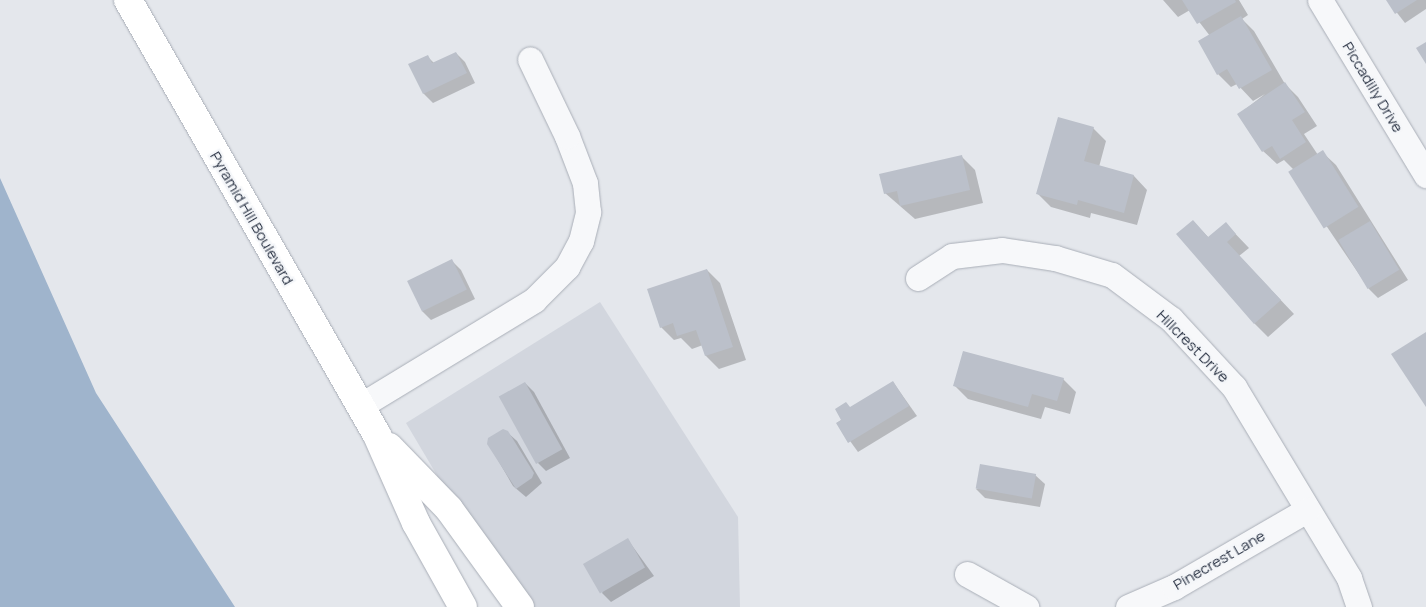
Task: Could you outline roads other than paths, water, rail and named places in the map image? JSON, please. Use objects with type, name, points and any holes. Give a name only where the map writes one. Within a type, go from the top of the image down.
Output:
[{"type":"main road","name":"Pyramid Hill Boulevard","points":[[128,0],[377,435],[416,523],[463,607]]},
{"type":"main road","name":"Pyramid Hill Boulevard","points":[[377,435],[449,509],[520,607]]},
{"type":"street","name":"Piccadilly Drive","points":[[1320,0],[1426,175]]},
{"type":"street","points":[[360,406],[534,300],[567,267],[582,241],[588,212],[585,183],[567,136],[530,59]]},
{"type":"street","name":"Hillcrest Drive","points":[[918,278],[952,256],[1002,250],[1055,258],[1112,275],[1171,319],[1234,387],[1349,578],[1359,607]]},
{"type":"street","name":"Pinecrest Lane","points":[[1128,607],[1174,586],[1307,510]]},
{"type":"street","points":[[967,574],[1026,607]]},
{"type":"water","points":[[0,178],[96,393],[235,607],[0,607]]}]
